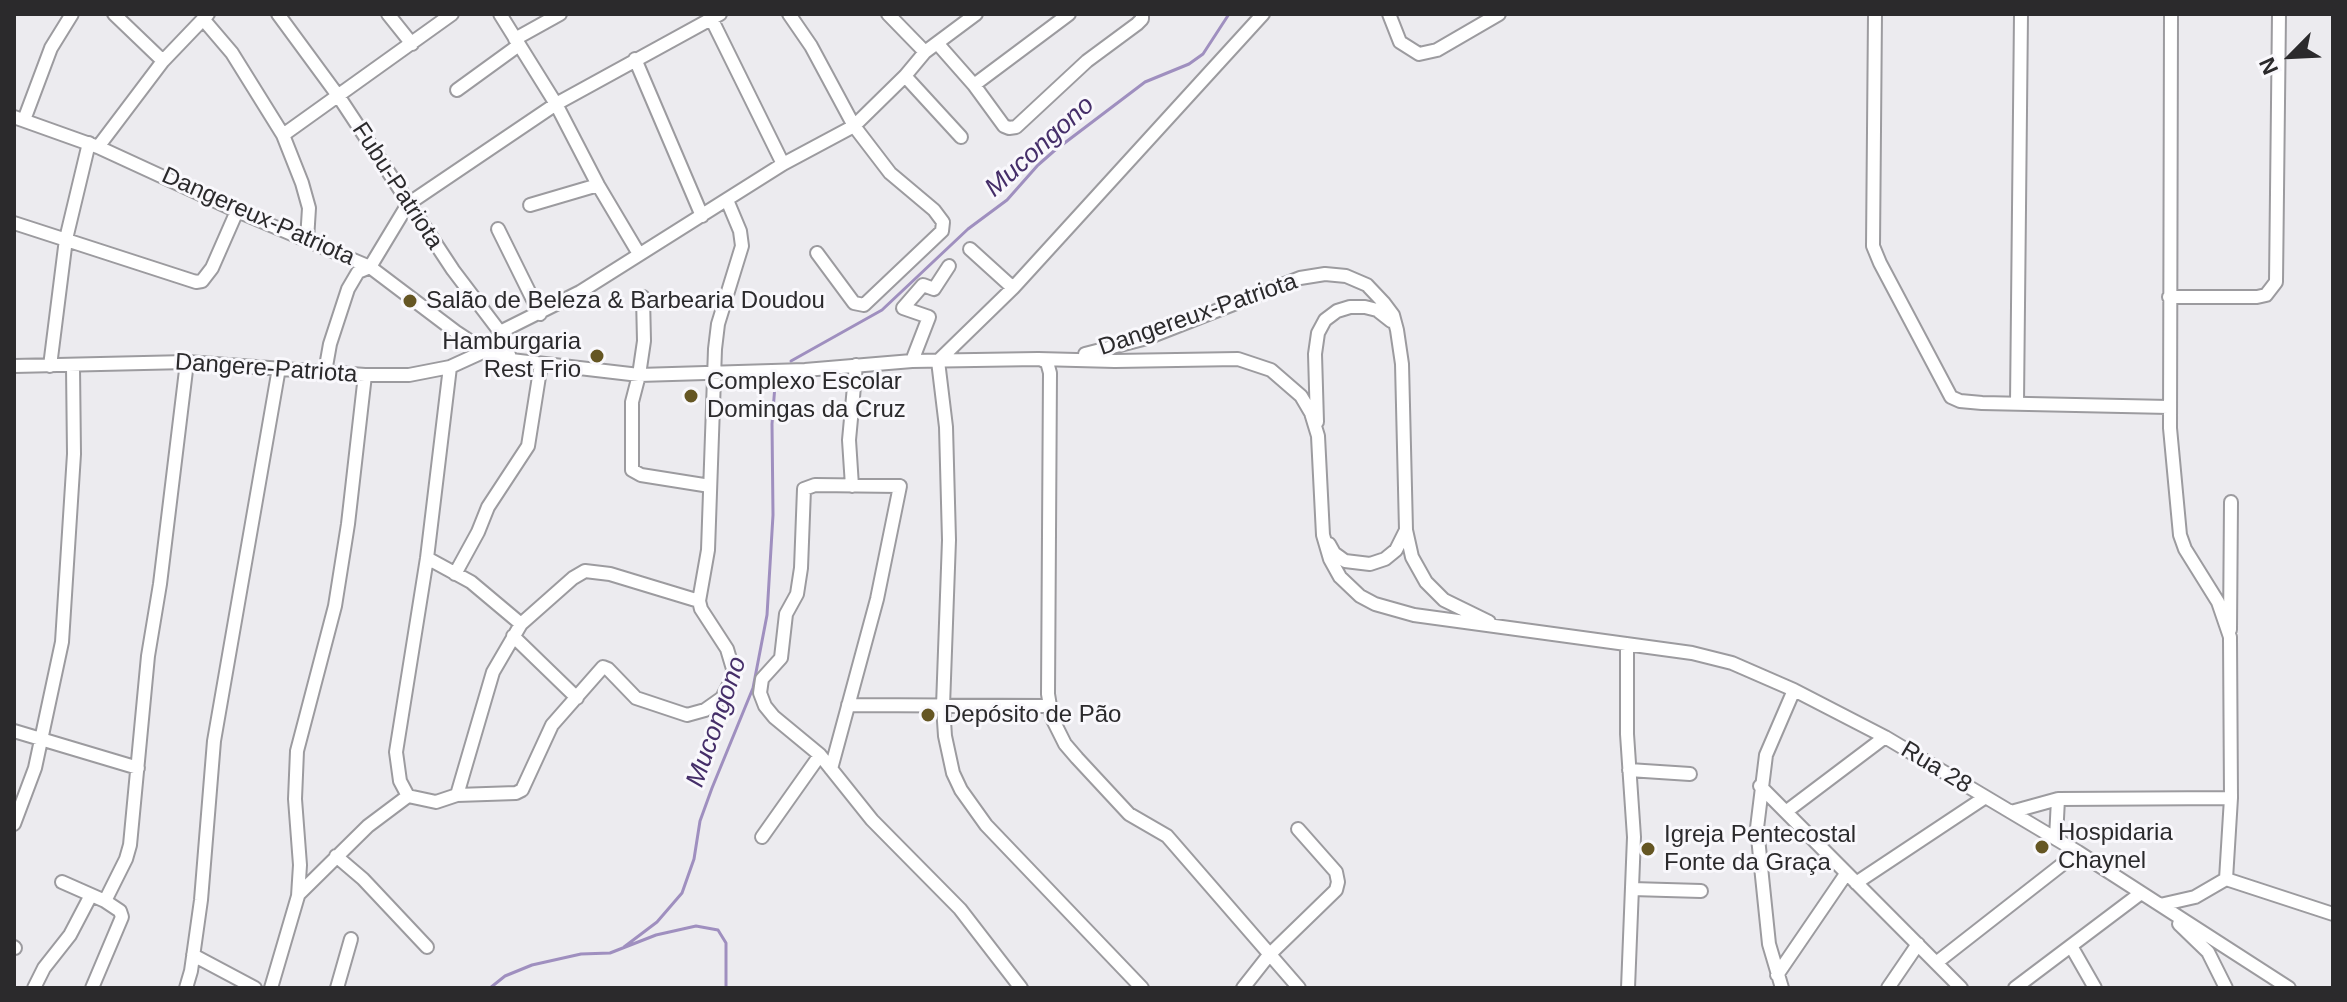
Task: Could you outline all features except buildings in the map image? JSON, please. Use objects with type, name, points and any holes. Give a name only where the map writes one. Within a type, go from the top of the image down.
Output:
[{"type":"street","points":[[19,118],[51,48],[72,14]]},
{"type":"street","points":[[114,14],[163,61]]},
{"type":"street","name":"Fubu-Patriota","points":[[278,14],[339,97],[453,270],[500,332],[511,360]]},
{"type":"street","points":[[388,14],[412,44]]},
{"type":"street","points":[[283,135],[452,14]]},
{"type":"street","points":[[500,14],[556,104],[598,185],[639,254]]},
{"type":"street","points":[[457,90],[517,42],[560,14]]},
{"type":"street","points":[[789,14],[811,46],[854,126],[890,173],[934,210],[943,222],[942,231],[864,305],[854,303],[817,253]]},
{"type":"street","points":[[888,14],[925,52]]},
{"type":"street","points":[[500,332],[540,314],[608,275],[783,164],[854,126],[925,52],[976,14]]},
{"type":"street","points":[[974,85],[1069,14]]},
{"type":"street","points":[[937,43],[974,85],[1004,126],[1016,127],[1087,61],[1137,24],[1142,14]]},
{"type":"street","points":[[938,361],[1013,288],[1263,14]]},
{"type":"street","points":[[1389,14],[1400,42],[1412,52],[1428,54],[1499,14]]},
{"type":"street","points":[[1875,14],[1873,246],[1951,397],[1960,401],[2169,407]]},
{"type":"street","points":[[2017,403],[2021,14]]},
{"type":"street","points":[[2171,14],[2169,407],[2180,535],[2222,613],[2230,637]]},
{"type":"street","points":[[2169,297],[2257,297],[2266,295],[2276,282],[2279,14]]},
{"type":"street","points":[[325,372],[330,344],[348,289],[358,272],[370,267],[408,204],[556,104],[713,16],[783,164]]},
{"type":"street","points":[[50,366],[66,239],[94,145],[163,61],[205,17],[232,53],[283,135],[309,208],[307,240]]},
{"type":"street","points":[[635,59],[702,216]]},
{"type":"street","points":[[905,76],[961,137]]},
{"type":"street","name":"Dangereux-Patriota","points":[[19,118],[94,145],[237,211],[370,267],[485,351]]},
{"type":"street","points":[[530,205],[598,185]]},
{"type":"street","points":[[298,896],[368,826],[408,796],[436,802],[457,795],[516,793],[522,790],[546,734],[603,667],[636,698],[671,711],[687,715],[705,710],[722,698],[732,679],[733,669],[727,649],[699,601],[708,550],[718,324],[742,246],[740,231],[727,200]]},
{"type":"street","points":[[14,223],[196,282],[207,276],[212,268],[237,211]]},
{"type":"street","points":[[498,229],[540,314]]},
{"type":"street","points":[[970,249],[1013,288]]},
{"type":"street","points":[[912,361],[929,317],[903,308],[923,285],[934,289],[949,266]]},
{"type":"street","name":"Dangereux-Patriota","points":[[1042,360],[1099,353],[1147,338],[1300,278],[1325,274],[1346,276],[1367,285],[1393,315],[1397,330],[1402,364],[1406,530],[1412,557],[1426,582],[1444,600],[1480,619],[1518,631]]},
{"type":"street","points":[[643,297],[644,341],[632,402],[632,470],[641,475],[710,486]]},
{"type":"street","points":[[1397,330],[1388,317],[1365,307],[1350,307],[1337,311],[1325,320],[1318,333],[1315,354],[1323,535],[1330,559],[1340,577],[1360,596],[1375,604],[1414,615],[1518,631]]},
{"type":"street","points":[[485,351],[511,360],[639,375],[805,370],[912,361],[1238,359],[1271,370],[1301,396],[1311,413],[1318,436]]},
{"type":"street","name":"Dangere-Patriota","points":[[14,366],[187,362],[365,375],[409,375],[450,367],[485,351]]},
{"type":"street","points":[[1042,360],[1047,362],[1050,373],[1049,706],[1061,737],[1129,814],[1167,836],[1299,988]]},
{"type":"street","points":[[938,361],[946,427],[949,540],[943,706],[953,773],[969,803],[986,825],[1142,988]]},
{"type":"street","points":[[105,901],[130,845],[147,667],[187,362]]},
{"type":"street","points":[[455,574],[488,507],[528,446],[541,364]]},
{"type":"street","points":[[852,486],[849,440],[856,365]]},
{"type":"street","points":[[14,824],[26,795],[57,674],[66,602],[74,454],[73,367]]},
{"type":"street","points":[[408,796],[400,781],[396,752],[427,558],[450,367]]},
{"type":"street","points":[[186,988],[193,955],[209,822],[214,741],[279,368]]},
{"type":"street","points":[[271,988],[298,896],[297,751],[335,606],[365,375]]},
{"type":"street","points":[[831,769],[877,599],[900,486],[815,485],[802,492],[797,594],[786,614],[781,658],[766,672],[760,686],[762,700],[774,717],[820,755],[831,769],[872,820],[960,909],[1021,988]]},
{"type":"street","points":[[2226,879],[2231,798],[2231,502]]},
{"type":"street","points":[[1323,535],[1334,553],[1345,561],[1365,565],[1391,555],[1400,545],[1406,530]]},
{"type":"street","points":[[427,558],[471,582],[521,624]]},
{"type":"street","points":[[457,795],[493,672],[521,624],[573,578],[585,571],[610,574],[699,601]]},
{"type":"street","points":[[2211,591],[2223,594],[2229,591],[2231,583]]},
{"type":"street","name":"Rua 28","points":[[1518,631],[1692,653],[1732,663],[1794,690],[1885,737],[2056,838],[2160,905]]},
{"type":"street","points":[[513,636],[577,698]]},
{"type":"street","points":[[1627,644],[1626,695],[1634,837],[1628,988]]},
{"type":"street","points":[[1780,982],[1769,944],[1757,828],[1766,755],[1794,690]]},
{"type":"street","points":[[848,705],[1049,706]]},
{"type":"street","points":[[14,731],[138,768]]},
{"type":"street","points":[[1787,811],[1885,737]]},
{"type":"street","points":[[762,837],[820,755]]},
{"type":"street","points":[[1629,770],[1690,774]]},
{"type":"street","points":[[1760,786],[1961,988]]},
{"type":"street","points":[[1856,883],[1984,798]]},
{"type":"street","points":[[2011,812],[2058,799],[2231,798]]},
{"type":"street","points":[[2056,838],[2058,799]]},
{"type":"street","points":[[1243,988],[1269,955],[1336,890],[1336,872],[1298,829]]},
{"type":"street","points":[[1936,963],[2078,852]]},
{"type":"street","points":[[336,856],[363,879],[427,947]]},
{"type":"street","points":[[1780,982],[1846,874]]},
{"type":"street","points":[[2160,905],[2195,897],[2226,879],[2333,914]]},
{"type":"street","points":[[62,882],[120,911],[122,922],[92,988]]},
{"type":"street","points":[[1632,889],[1701,891]]},
{"type":"street","points":[[2015,988],[2141,893]]},
{"type":"street","points":[[34,988],[44,968],[70,935],[91,895]]},
{"type":"street","points":[[2160,905],[2208,952],[2226,988]]},
{"type":"street","points":[[2160,905],[2289,988]]},
{"type":"street","points":[[337,988],[351,939]]},
{"type":"street","points":[[1888,988],[1918,944]]},
{"type":"street","points":[[2071,946],[2095,988]]},
{"type":"street","points":[[193,955],[255,988]]},
{"type":"waterway","name":"Mucongono","points":[[791,361],[882,310],[968,229],[1007,200],[1054,151],[1145,82],[1189,64],[1203,54],[1229,14]]},
{"type":"waterway","name":"Mucongono","points":[[624,947],[657,922],[682,893],[694,859],[700,821],[753,688],[767,615],[773,515],[775,385]]},
{"type":"waterway","name":"Mucongono","points":[[490,988],[505,976],[532,965],[581,954],[610,953],[656,935],[696,926],[718,930],[726,943],[726,988]]},
{"type":"place","name":"Salão de Beleza & Barbearia Doudou","points":[[410,301]]},
{"type":"place","name":"Hamburgaria Rest Frio","points":[[597,356]]},
{"type":"place","name":"Complexo Escolar Domingas da Cruz","points":[[691,396]]},
{"type":"place","name":"Depósito de Pão","points":[[928,715]]},
{"type":"place","name":"Hospidaria Chaynel","points":[[2042,847]]},
{"type":"place","name":"Igreja Pentecostal Fonte da Graça","points":[[1648,849]]}]
